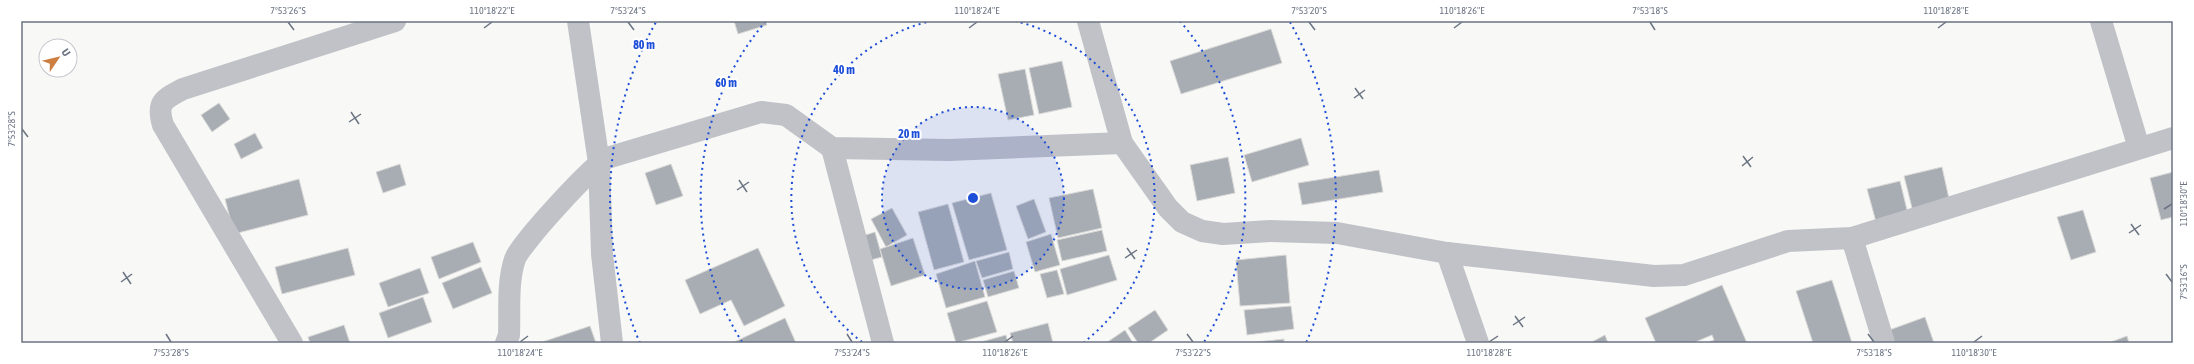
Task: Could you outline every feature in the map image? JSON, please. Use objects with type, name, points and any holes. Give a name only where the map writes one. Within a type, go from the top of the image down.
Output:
[{"type":"street","points":[[292,343],[163,124],[159,112],[161,104],[167,97],[183,89],[395,21]]},
{"type":"street","points":[[578,21],[599,163],[602,254],[612,343]]},
{"type":"street","points":[[1088,21],[1122,143],[1168,208],[1182,222],[1202,231],[1223,234],[1270,231],[1337,233],[1447,253],[1654,276],[1684,275],[1788,241],[1852,238],[2173,138]]},
{"type":"street","points":[[2101,21],[2139,148]]},
{"type":"street","points":[[506,343],[508,335],[512,272],[518,253],[599,163],[607,158],[761,112],[786,115],[832,148],[949,150],[1122,143]]},
{"type":"street","points":[[832,148],[883,343]]},
{"type":"street","points":[[1852,238],[1884,343]]},
{"type":"street","points":[[1447,253],[1478,343]]},
{"type":"building","points":[[734,21],[765,21],[767,25],[738,34]]},
{"type":"building","points":[[1271,29],[1282,63],[1181,94],[1170,61]]},
{"type":"building","points":[[1062,61],[1072,107],[1039,114],[1029,68]]},
{"type":"building","points":[[1025,69],[1034,115],[1008,120],[998,74]]},
{"type":"building","points":[[219,103],[230,119],[212,132],[201,115]]},
{"type":"building","points":[[255,133],[263,148],[241,159],[234,144]]},
{"type":"building","points":[[1301,138],[1309,165],[1252,182],[1244,155]]},
{"type":"building","points":[[1228,157],[1235,193],[1197,201],[1190,165]]},
{"type":"building","points":[[400,164],[406,185],[383,193],[376,172]]},
{"type":"building","points":[[671,164],[683,196],[656,205],[645,173]]},
{"type":"building","points":[[1942,167],[1950,203],[1913,212],[1904,176]]},
{"type":"building","points":[[1379,170],[1383,192],[1302,205],[1298,183]]},
{"type":"building","points":[[2173,172],[2173,217],[2161,220],[2150,178]]},
{"type":"building","points":[[299,179],[308,215],[234,234],[225,199]]},
{"type":"building","points":[[1900,181],[1908,214],[1876,222],[1867,189]]},
{"type":"building","points":[[1093,189],[1102,228],[1058,238],[1049,198]]},
{"type":"building","points":[[991,193],[1007,250],[969,260],[952,203]]},
{"type":"building","points":[[1034,199],[1046,232],[1028,239],[1016,206]]},
{"type":"building","points":[[948,204],[964,262],[934,270],[918,212]]},
{"type":"building","points":[[892,208],[907,235],[886,247],[871,219]]},
{"type":"building","points":[[2083,210],[2096,252],[2071,260],[2057,217]]},
{"type":"building","points":[[1102,230],[1107,251],[1062,261],[1057,240]]},
{"type":"building","points":[[875,232],[882,257],[867,261],[859,237]]},
{"type":"building","points":[[1051,234],[1060,265],[1035,272],[1026,242]]},
{"type":"building","points":[[913,238],[925,275],[891,286],[880,249]]},
{"type":"building","points":[[473,242],[481,262],[439,279],[431,257]]},
{"type":"building","points":[[348,248],[355,275],[282,294],[275,267]]},
{"type":"building","points":[[758,248],[785,306],[744,326],[731,300],[700,314],[685,280]]},
{"type":"building","points":[[1009,252],[1013,269],[982,278],[976,261]]},
{"type":"building","points":[[1109,255],[1117,280],[1067,295],[1060,269]]},
{"type":"building","points":[[1286,255],[1290,303],[1240,306],[1236,260]]},
{"type":"building","points":[[975,261],[985,297],[946,308],[936,274]]},
{"type":"building","points":[[481,267],[492,293],[453,309],[442,283]]},
{"type":"building","points":[[420,268],[429,293],[388,307],[379,283]]},
{"type":"building","points":[[1057,270],[1064,294],[1047,298],[1040,274]]},
{"type":"building","points":[[1014,271],[1019,288],[988,297],[983,280]]},
{"type":"building","points":[[1832,280],[1852,343],[1813,343],[1796,291]]},
{"type":"building","points":[[1722,285],[1747,343],[1706,343],[1714,340],[1712,335],[1693,343],[1656,343],[1645,318]]},
{"type":"building","points":[[423,297],[432,322],[388,338],[379,313]]},
{"type":"building","points":[[987,301],[997,332],[956,343],[947,313]]},
{"type":"building","points":[[1291,306],[1294,329],[1247,335],[1244,310]]},
{"type":"building","points":[[1155,310],[1168,330],[1149,343],[1138,343],[1128,328]]},
{"type":"building","points":[[1925,317],[1934,343],[1884,343],[1881,333]]},
{"type":"building","points":[[785,318],[796,343],[732,343]]},
{"type":"building","points":[[1048,323],[1053,343],[1013,343],[1010,333]]},
{"type":"building","points":[[344,325],[350,343],[310,343],[308,337]]},
{"type":"building","points":[[590,326],[596,343],[539,343]]},
{"type":"building","points":[[1125,330],[1133,343],[1106,343]]},
{"type":"building","points":[[1006,335],[1008,343],[977,343]]},
{"type":"building","points":[[1605,335],[1608,343],[1590,343]]},
{"type":"building","points":[[2127,336],[2129,343],[2108,343]]},
{"type":"building","points":[[1284,339],[1284,343],[1248,343]]}]
